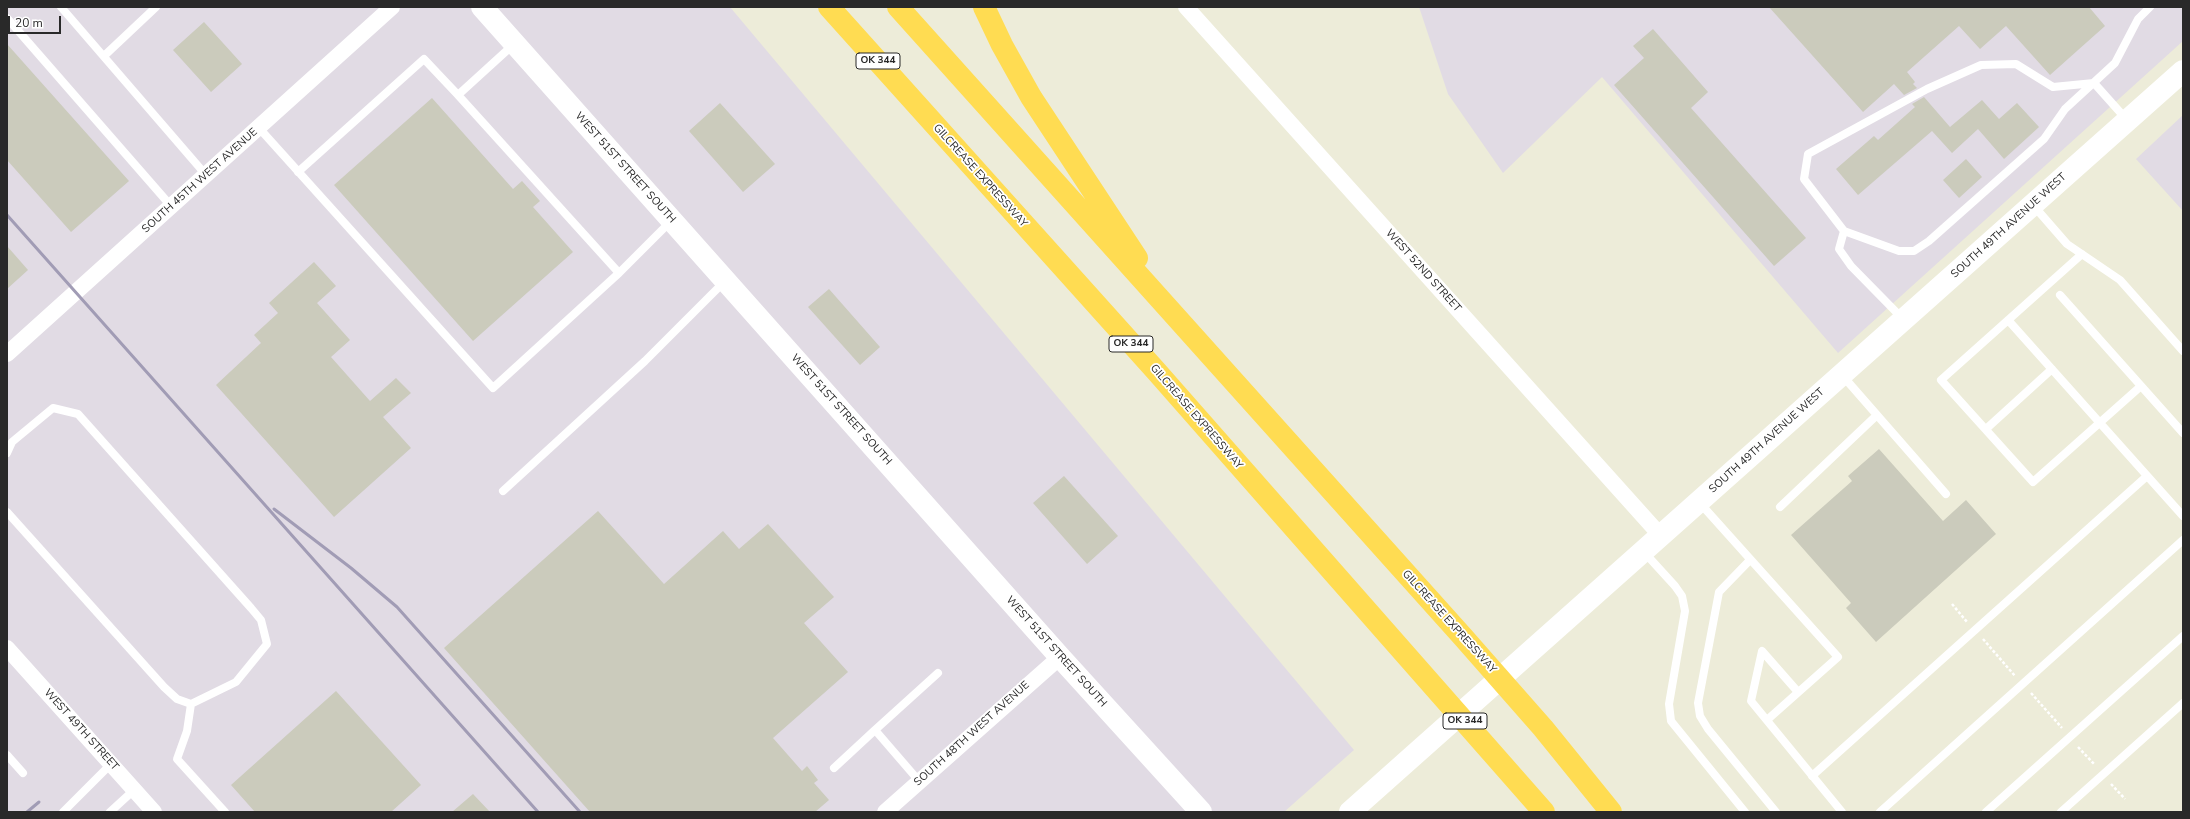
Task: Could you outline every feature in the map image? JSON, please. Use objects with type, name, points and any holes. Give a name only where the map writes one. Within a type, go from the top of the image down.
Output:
[{"type":"highway","name":"GILCREASE EXPRESSWAY","points":[[829,7],[1422,672],[1544,812]]},
{"type":"highway","name":"GILCREASE EXPRESSWAY","points":[[898,7],[1463,638],[1542,728],[1611,812]]},
{"type":"highway","points":[[984,7],[1002,45],[1031,97],[1180,323]]},
{"type":"street","name":"SOUTH 45TH WEST AVENUE","points":[[7,354],[392,7]]},
{"type":"street","name":"WEST 51ST STREET SOUTH","points":[[482,7],[1060,657],[1201,812]]},
{"type":"street","name":"WEST 52ND STREET","points":[[1186,7],[1661,536]]},
{"type":"street","name":"SOUTH 49TH AVENUE WEST","points":[[1350,812],[2183,71]]},
{"type":"street","name":"WEST 49TH STREET","points":[[7,648],[154,812]]},
{"type":"street","name":"SOUTH 48TH WEST AVENUE","points":[[885,812],[1060,657]]},
{"type":"lane","points":[[61,7],[206,175]]},
{"type":"lane","points":[[104,56],[156,7]]},
{"type":"lane","points":[[2094,83],[2052,87],[2016,64],[1981,65],[1927,89],[1808,154],[1804,179],[1844,231],[1899,251],[1914,251],[1929,241],[2044,139],[2065,110],[2094,83],[2115,63],[2138,19],[2150,7]]},
{"type":"lane","points":[[7,18],[172,206]]},
{"type":"lane","points":[[458,95],[514,44]]},
{"type":"lane","points":[[298,172],[424,59],[619,273]]},
{"type":"lane","points":[[2094,83],[2127,120]]},
{"type":"lane","points":[[259,128],[493,388],[619,273],[671,220]]},
{"type":"lane","points":[[2032,205],[2067,244],[2120,280],[2183,351]]},
{"type":"lane","points":[[1844,231],[1838,249],[1851,266],[1903,320]]},
{"type":"lane","points":[[2082,254],[1941,380],[2033,482],[2141,386]]},
{"type":"lane","points":[[503,491],[645,361],[725,280]]},
{"type":"lane","points":[[2060,295],[2183,433]]},
{"type":"lane","points":[[2008,320],[2183,516]]},
{"type":"lane","points":[[1986,429],[2052,369]]},
{"type":"lane","points":[[1842,375],[1946,494]]},
{"type":"lane","points":[[7,453],[9,439],[52,408],[78,414],[261,620],[267,644],[236,682],[191,704],[177,699],[164,687],[7,512]]},
{"type":"lane","points":[[1780,507],[1877,415]]},
{"type":"lane","points":[[1812,776],[2147,476]]},
{"type":"lane","points":[[1698,502],[1838,657],[1767,720]]},
{"type":"lane","points":[[1880,812],[2183,540]]},
{"type":"lane","points":[[1644,551],[1682,596],[1685,611],[1669,704],[1671,721],[1744,812]]},
{"type":"lane","points":[[1750,560],[1719,592],[1698,703],[1700,716],[1708,729],[1776,812]]},
{"type":"lane","points":[[1986,812],[2183,636]]},
{"type":"lane","points":[[1798,692],[1762,651],[1751,701],[1842,812]]},
{"type":"lane","points":[[834,768],[938,673]]},
{"type":"lane","points":[[2061,812],[2183,703]]},
{"type":"lane","points":[[191,704],[187,731],[177,759],[225,812]]},
{"type":"lane","points":[[875,730],[920,781]]},
{"type":"lane","points":[[7,755],[23,773]]},
{"type":"lane","points":[[63,812],[111,764]]},
{"type":"lane","points":[[110,812],[134,790]]},
{"type":"path","points":[[1952,604],[2125,799]]},
{"type":"shaded area","points":[[7,7],[730,7],[1354,750],[1284,812],[7,812]]},
{"type":"shaded area","points":[[1419,7],[2183,7],[2183,41],[1838,353],[1602,77],[1503,173],[1448,94]]},
{"type":"shaded area","points":[[2183,115],[2183,211],[2136,159]]},
{"type":"building","points":[[1769,7],[2089,7],[2105,26],[2050,75],[2006,26],[1980,49],[1959,26],[1907,72],[1915,82],[1913,84],[1917,88],[1904,95],[1894,84],[1863,112]]},
{"type":"building","points":[[204,22],[242,64],[211,92],[173,50]]},
{"type":"building","points":[[1653,29],[1708,92],[1691,108],[1806,238],[1774,266],[1614,85],[1644,58],[1633,46]]},
{"type":"building","points":[[7,44],[129,181],[71,232],[7,160]]},
{"type":"building","points":[[1924,97],[1950,127],[1982,100],[1999,119],[2017,103],[2039,127],[2004,159],[1978,129],[1952,153],[1932,131],[1858,195],[1836,169],[1874,136],[1878,140],[1915,107],[1912,104]]},
{"type":"building","points":[[432,98],[513,189],[522,181],[540,201],[533,207],[573,252],[473,341],[334,185]]},
{"type":"building","points":[[720,103],[775,164],[743,192],[689,131]]},
{"type":"building","points":[[1966,159],[1982,177],[1959,198],[1943,180]]},
{"type":"building","points":[[7,246],[28,270],[7,289]]},
{"type":"building","points":[[314,262],[336,286],[317,303],[350,340],[331,357],[370,401],[396,378],[411,393],[383,417],[411,448],[334,517],[216,385],[261,343],[254,335],[278,313],[269,303]]},
{"type":"building","points":[[829,289],[880,347],[860,365],[808,307]]},
{"type":"building","points":[[1879,449],[1943,521],[1966,500],[1996,534],[1876,642],[1846,608],[1851,603],[1791,535],[1852,481],[1848,476]]},
{"type":"building","points":[[1064,476],[1118,536],[1087,564],[1033,503]]},
{"type":"building","points":[[598,511],[664,584],[723,531],[739,549],[768,524],[834,597],[804,623],[848,672],[773,738],[802,771],[807,766],[818,780],[814,783],[829,800],[815,812],[590,812],[444,648]]},
{"type":"building","points":[[336,691],[421,785],[391,812],[255,812],[231,785]]},
{"type":"building","points":[[473,794],[490,812],[452,812]]},
{"type":"railway","points":[[7,215],[538,812]]},
{"type":"railway","points":[[274,509],[351,568],[397,607],[580,812]]},
{"type":"railway","points":[[27,812],[39,802]]}]
